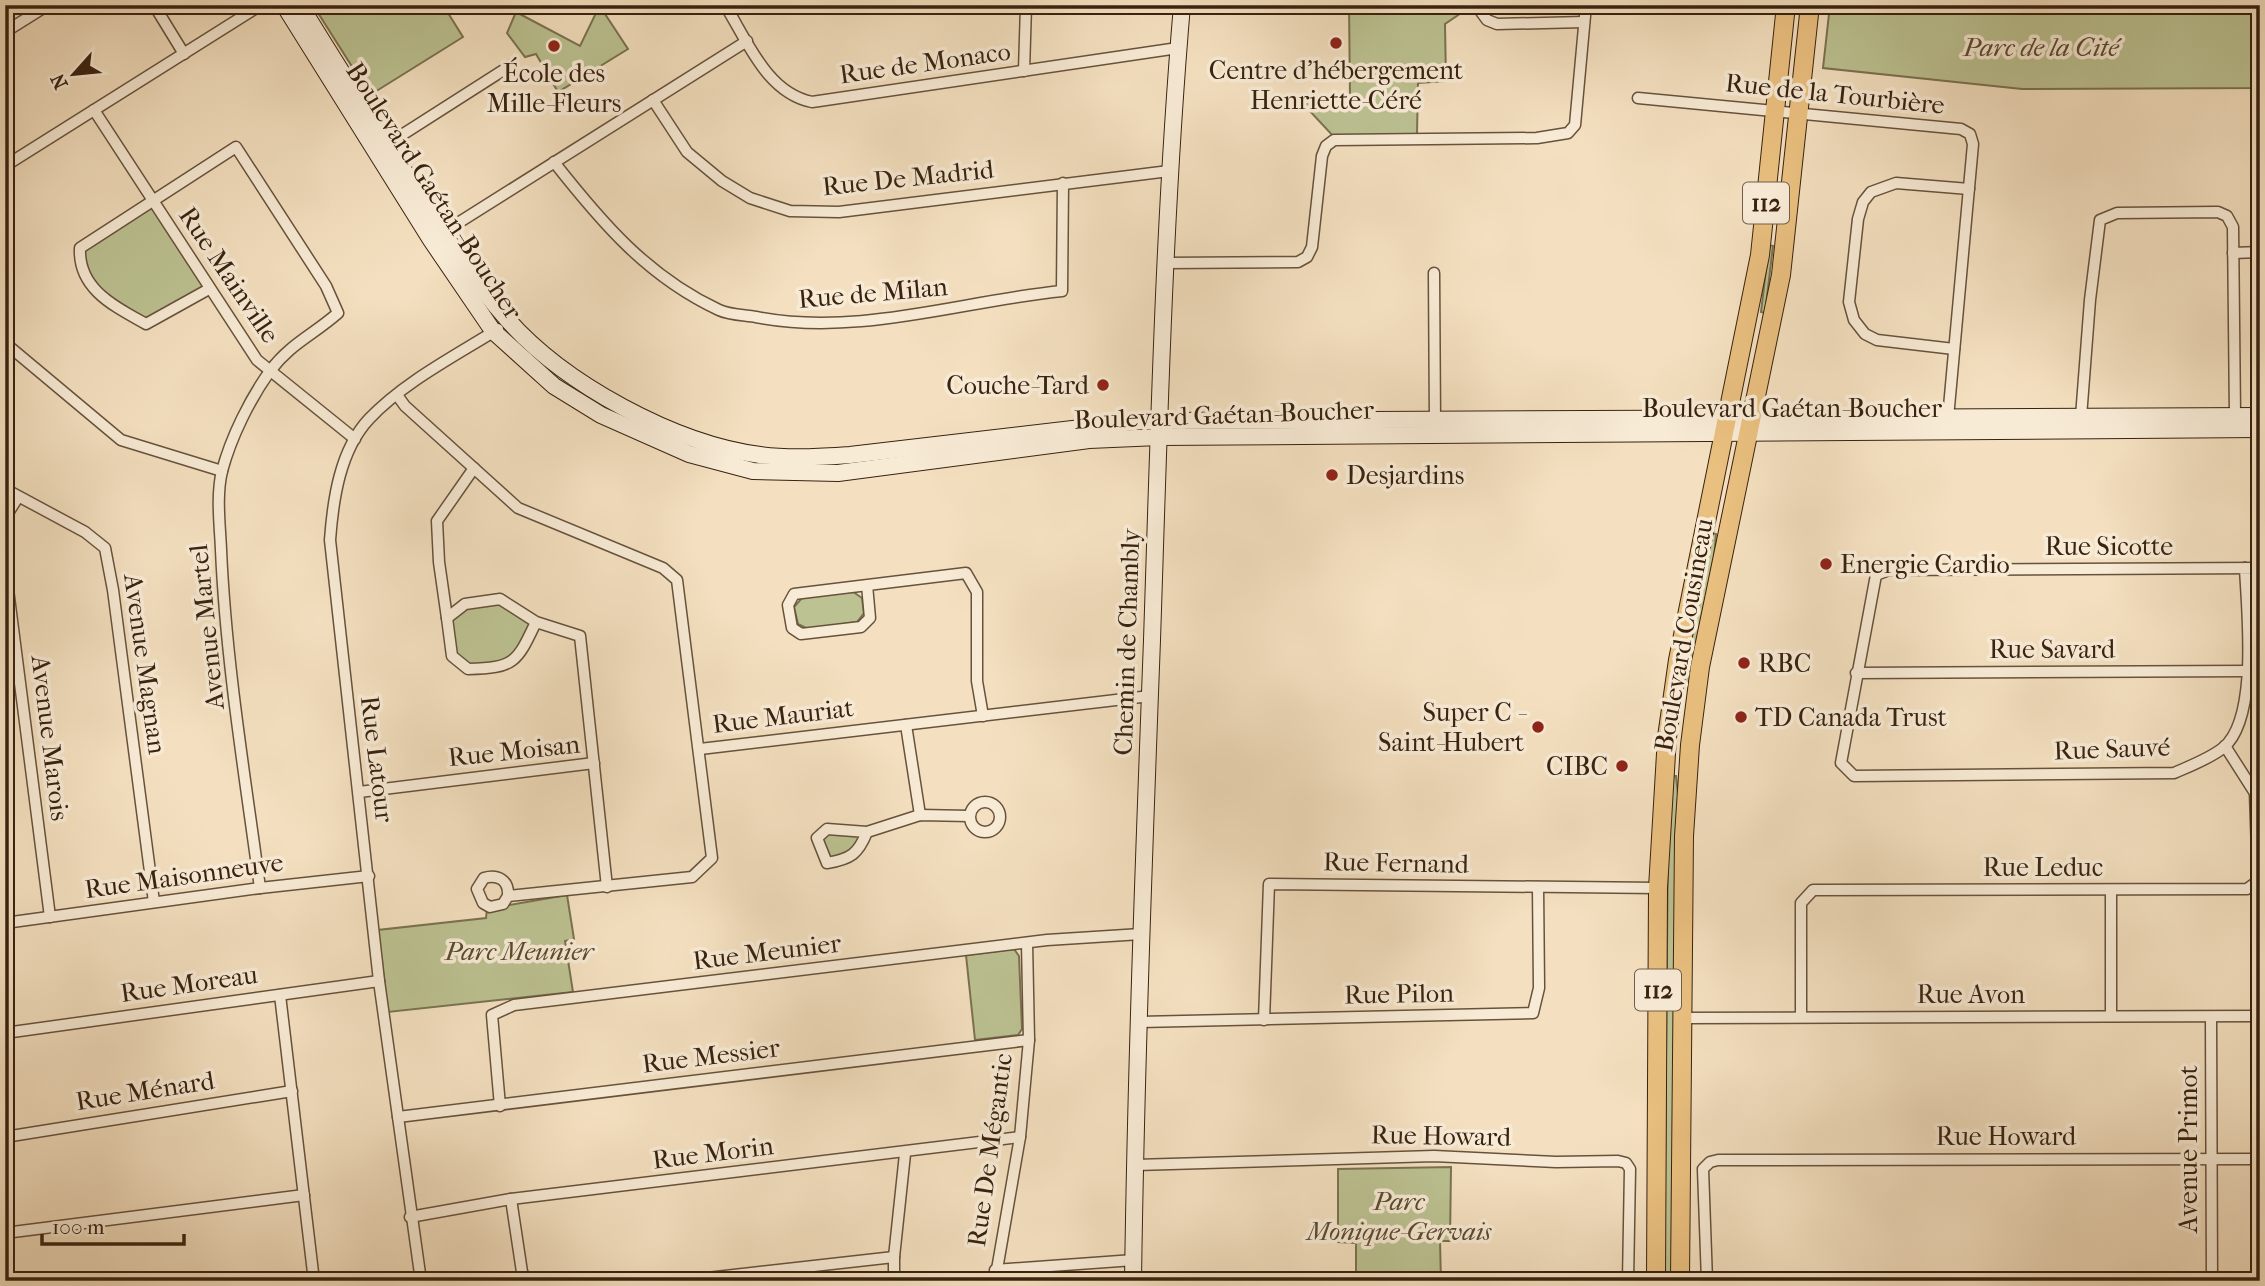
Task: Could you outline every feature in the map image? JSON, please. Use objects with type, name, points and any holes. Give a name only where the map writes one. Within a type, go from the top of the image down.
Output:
[{"type":"main road","name":"Boulevard Cousineau","points":[[1656,1281],[1658,888],[1662,783],[1671,699],[1760,255],[1786,5]]},
{"type":"main road","name":"Boulevard Cousineau","points":[[1680,1281],[1684,836],[1691,732],[1700,667],[1782,268],[1810,5]]},
{"type":"street","points":[[5,32],[48,5]]},
{"type":"street","points":[[154,5],[184,54]]},
{"type":"street","points":[[5,166],[261,5]]},
{"type":"street","name":"Boulevard Gaétan-Boucher","points":[[284,5],[382,148]]},
{"type":"street","name":"Boulevard Gaétan-Boucher","points":[[299,5],[493,331],[554,386],[601,415],[689,454],[753,471],[838,472],[1159,429]]},
{"type":"street","name":"Rue de Monaco","points":[[725,5],[776,86],[794,99],[813,102],[1178,48]]},
{"type":"street","points":[[1024,71],[1026,5]]},
{"type":"street","name":"Chemin de Chambly","points":[[1133,1281],[1140,934],[1159,429],[1169,171],[1182,5]]},
{"type":"street","points":[[1476,5],[1487,20],[1497,24],[1584,22]]},
{"type":"street","points":[[1166,263],[1298,261],[1307,257],[1312,247],[1322,156],[1326,146],[1334,140],[1537,138],[1569,133],[1574,124],[1586,5]]},
{"type":"street","points":[[437,236],[747,41]]},
{"type":"street","points":[[382,148],[513,64]]},
{"type":"street","name":"Rue de la Tourbière","points":[[1638,98],[1966,131],[1973,145],[1948,418]]},
{"type":"street","name":"Rue De Madrid","points":[[653,100],[687,152],[722,181],[750,198],[790,211],[839,212],[1169,171]]},
{"type":"street","name":"Rue Mainville","points":[[94,110],[257,360],[355,439]]},
{"type":"street","name":"Avenue Martel","points":[[152,202],[236,147],[326,286],[338,313],[314,334],[290,346],[270,372],[248,406],[222,471],[219,499],[223,589],[260,888]]},
{"type":"street","name":"Rue de Milan","points":[[554,162],[605,227],[652,269],[721,311],[788,323],[855,321],[1062,291],[1063,183]]},
{"type":"street","points":[[1954,349],[1873,338],[1854,320],[1850,298],[1859,211],[1871,192],[1896,183],[1969,189]]},
{"type":"street","points":[[152,202],[79,247],[79,265],[103,300],[146,324],[209,289]]},
{"type":"street","points":[[2081,417],[2090,300],[2100,220],[2117,213],[2218,212],[2227,216],[2233,227],[2235,416]]},
{"type":"street","name":"Boulevard Gaétan-Boucher","points":[[437,236],[509,321],[589,387],[652,423],[697,440],[759,455],[804,458],[1159,429],[1435,427],[1566,419],[1726,425],[2260,429]]},
{"type":"street","points":[[2233,253],[2260,252]]},
{"type":"street","points":[[1434,273],[1435,427]]},
{"type":"street","name":"Rue Latour","points":[[421,1281],[379,981],[369,876],[332,585],[330,540],[333,504],[342,470],[355,439],[368,419],[397,395],[509,321]]},
{"type":"street","points":[[5,343],[121,440],[222,471]]},
{"type":"street","points":[[397,395],[518,508],[663,568],[677,580],[700,749]]},
{"type":"street","name":"Boulevard Gaétan-Boucher","points":[[1749,425],[1948,418],[2260,416]]},
{"type":"street","points":[[1527,435],[1561,426],[1566,419]]},
{"type":"street","name":"Boulevard Gaétan-Boucher","points":[[1435,427],[1527,435],[1726,425]]},
{"type":"street","points":[[474,468],[437,521],[439,562],[452,656],[468,670],[494,669],[519,658],[536,622]]},
{"type":"street","name":"Avenue Magnan","points":[[5,489],[85,532],[105,548],[113,590],[154,902]]},
{"type":"street","points":[[5,518],[18,497]]},
{"type":"street","name":"Avenue Marois","points":[[5,566],[50,916]]},
{"type":"street","points":[[2225,746],[2243,712],[2248,671],[2245,568]]},
{"type":"street","name":"Rue Sicotte","points":[[1854,776],[1841,763],[1876,575],[1889,570],[2260,568]]},
{"type":"street","points":[[867,585],[870,618],[861,627],[801,634],[792,628],[788,605],[794,594],[867,585],[966,573],[977,592],[977,681],[983,716]]},
{"type":"street","points":[[447,618],[466,604],[500,599],[536,622],[579,636],[594,763]]},
{"type":"street","name":"Rue Savard","points":[[1856,673],[2248,671]]},
{"type":"street","name":"Rue Mauriat","points":[[508,896],[692,877],[712,858],[700,749],[1150,696]]},
{"type":"street","points":[[906,724],[920,815]]},
{"type":"street","name":"Rue Sauvé","points":[[1854,776],[2174,773],[2225,746]]},
{"type":"street","name":"Rue Leduc","points":[[1801,1017],[1801,903],[1813,890],[2246,889],[2258,881],[2255,793],[2225,746]]},
{"type":"street","name":"Rue Moisan","points":[[359,792],[594,763],[607,887]]},
{"type":"street","points":[[867,832],[859,852],[845,860],[827,863],[817,838],[827,829],[867,832],[920,815],[969,816]]},
{"type":"street","name":"Rue Maisonneuve","points":[[5,923],[369,876]]},
{"type":"street","name":"Rue Fernand","points":[[1264,1020],[1269,884],[1658,888]]},
{"type":"street","name":"Rue Pilon","points":[[1140,1022],[1533,1013],[1539,988],[1538,887]]},
{"type":"street","points":[[2111,890],[2111,1016]]},
{"type":"street","name":"Rue Meunier","points":[[500,1106],[492,1014],[514,1005],[1027,943],[1140,934]]},
{"type":"street","name":"Rue De Mégantic","points":[[995,1275],[1020,1137],[1029,1040],[1027,943]]},
{"type":"street","name":"Rue Moreau","points":[[5,1033],[379,981]]},
{"type":"street","points":[[280,995],[314,1281]]},
{"type":"street","name":"Rue Avon","points":[[1682,1018],[2260,1016]]},
{"type":"street","name":"Avenue Primot","points":[[2211,1017],[2212,1281]]},
{"type":"street","name":"Rue Messier","points":[[398,1117],[1029,1040]]},
{"type":"street","name":"Rue Ménard","points":[[5,1137],[292,1091]]},
{"type":"street","name":"Rue Morin","points":[[410,1217],[511,1199],[905,1154],[1020,1137]]},
{"type":"street","points":[[894,1281],[905,1154]]},
{"type":"street","name":"Rue Howard","points":[[1136,1165],[1434,1156],[1556,1162],[1618,1161],[1626,1163],[1630,1169],[1628,1281]]},
{"type":"street","name":"Rue Howard","points":[[1707,1281],[1703,1169],[1710,1162],[2260,1159]]},
{"type":"street","points":[[5,1233],[304,1195]]},
{"type":"street","points":[[511,1199],[522,1272],[527,1281]]},
{"type":"street","points":[[680,1281],[894,1257]]},
{"type":"street","points":[[995,1275],[1134,1260]]},
{"type":"green space","points":[[313,5],[443,5],[463,37],[370,95]]},
{"type":"green space","points":[[1349,5],[1473,5],[1445,24],[1446,81],[1418,83],[1417,134],[1334,137],[1306,107],[1307,98],[1350,97]]},
{"type":"green space","name":"Parc de la Cité","points":[[1830,5],[2260,5],[2260,88],[2022,89],[1823,68]]},
{"type":"green space","points":[[516,12],[580,46],[596,13],[605,14],[628,49],[558,92],[536,54],[525,57],[507,33]]},
{"type":"green space","points":[[152,202],[209,289],[146,324],[100,295],[85,275],[80,248]]},
{"type":"green space","points":[[1769,245],[1773,246],[1765,313],[1761,312]]},
{"type":"green space","points":[[1712,533],[1716,534],[1714,559],[1690,682],[1686,684],[1683,682]]},
{"type":"green space","points":[[852,591],[862,598],[864,613],[857,622],[808,629],[798,624],[794,607],[802,598]]},
{"type":"green space","points":[[500,599],[536,622],[519,658],[468,669],[452,656],[447,618],[465,604]]},
{"type":"green space","points":[[1671,776],[1676,776],[1678,795],[1672,1281],[1664,1281],[1668,839]]},
{"type":"green space","points":[[829,832],[863,833],[857,851],[829,860],[820,838]]},
{"type":"green space","name":"Parc Meunier","points":[[567,895],[574,939],[565,941],[573,992],[388,1012],[378,930],[486,918],[487,909]]},
{"type":"green space","points":[[1014,949],[1019,956],[1022,1029],[1018,1035],[975,1040],[966,955]]},
{"type":"green space","name":"Parc Monique-Gervais","points":[[1451,1167],[1450,1241],[1440,1241],[1441,1281],[1356,1281],[1356,1243],[1338,1242],[1338,1169]]},
{"type":"place","name":"Centre d'hébergement Henriette-Céré","points":[[1336,43]]},
{"type":"place","name":"École des Mille-Fleurs","points":[[554,46]]},
{"type":"place","name":"Couche-Tard","points":[[1103,385]]},
{"type":"place","name":"Desjardins","points":[[1332,475]]},
{"type":"place","name":"Energie Cardio","points":[[1826,564]]},
{"type":"place","name":"RBC","points":[[1744,663]]},
{"type":"place","name":"TD Canada Trust","points":[[1741,717]]},
{"type":"place","name":"Super C - Saint-Hubert","points":[[1538,727]]},
{"type":"place","name":"CIBC","points":[[1622,766]]}]
